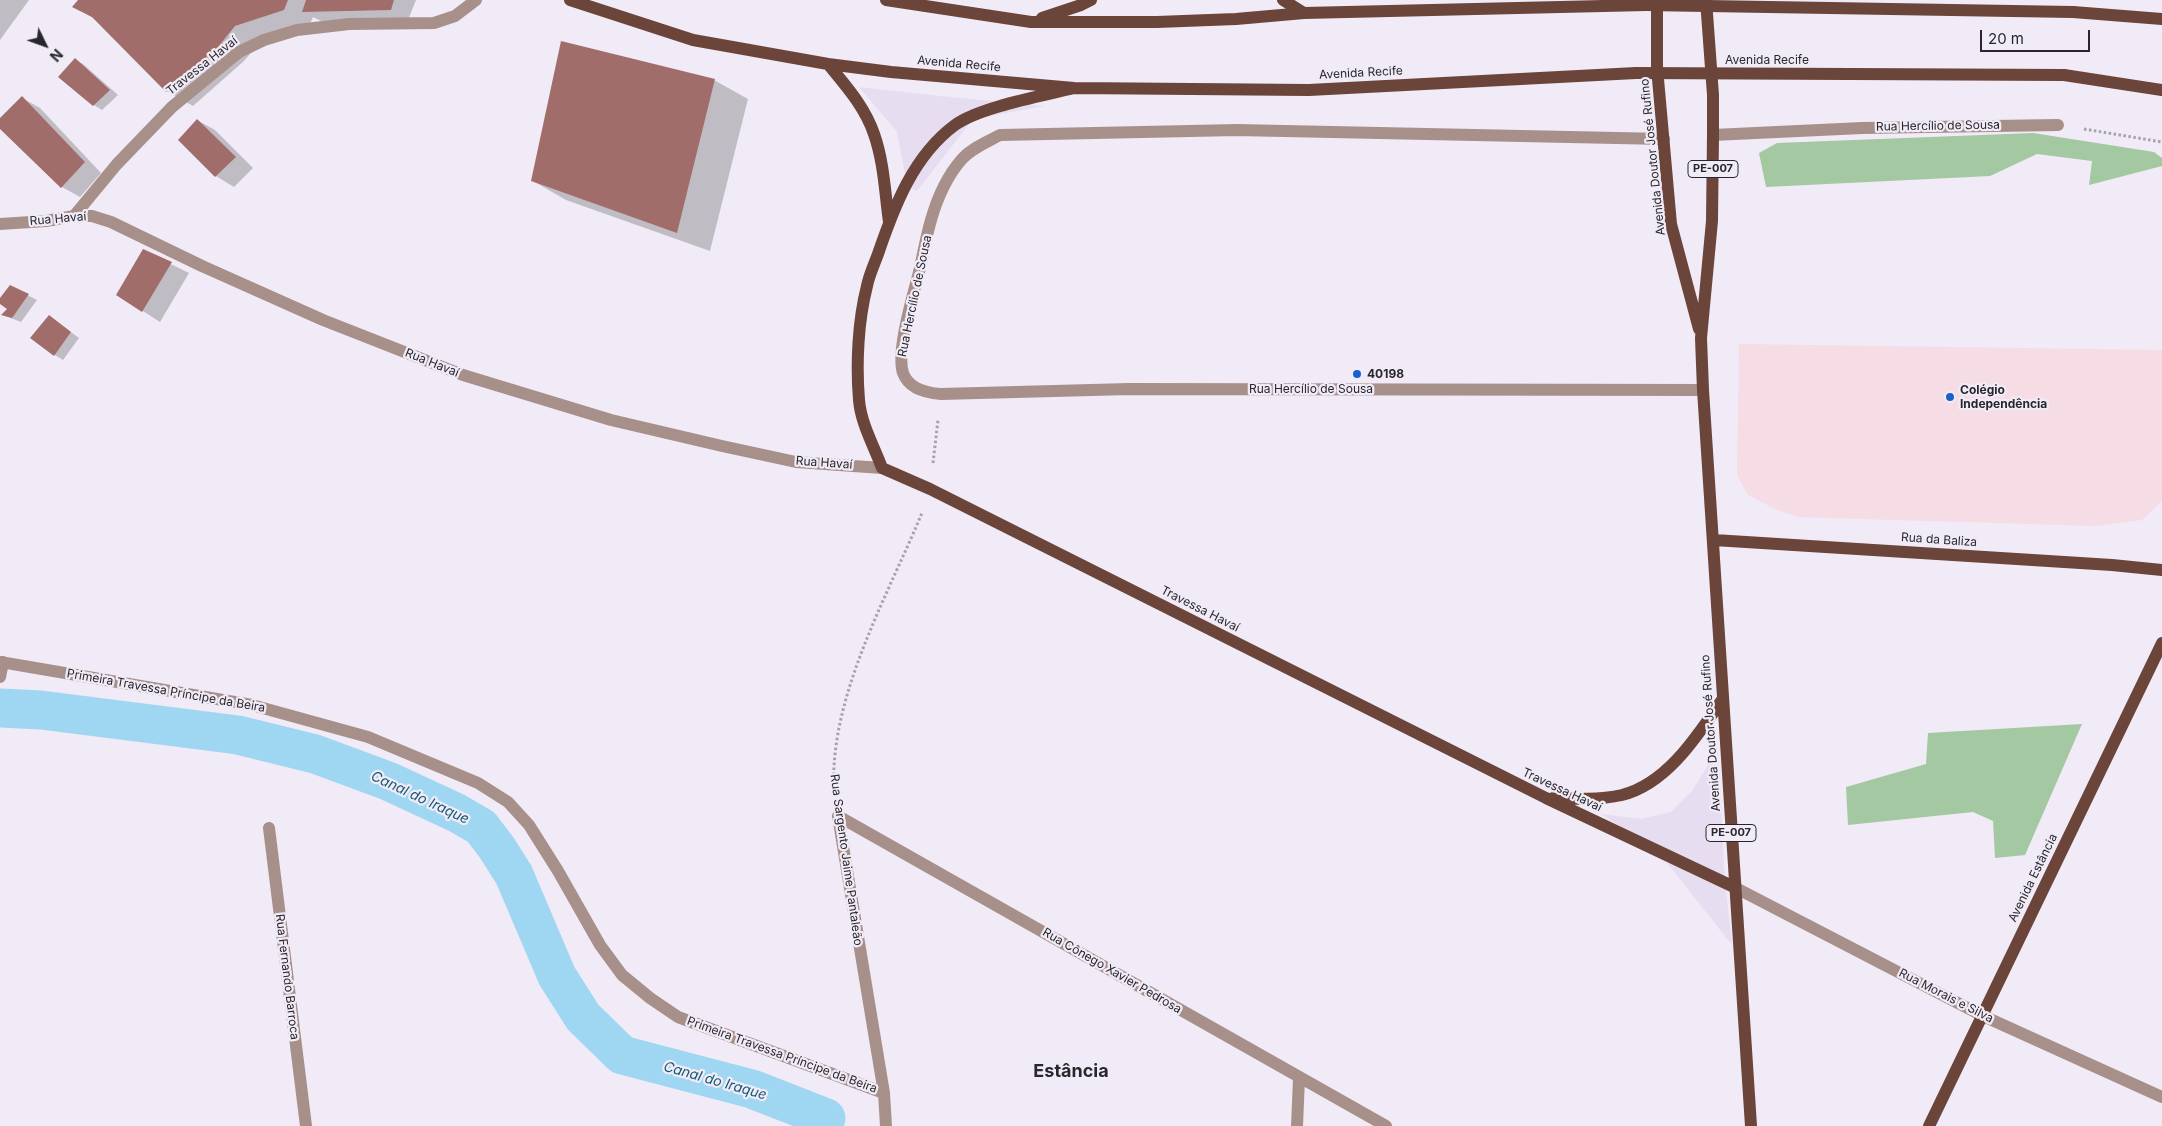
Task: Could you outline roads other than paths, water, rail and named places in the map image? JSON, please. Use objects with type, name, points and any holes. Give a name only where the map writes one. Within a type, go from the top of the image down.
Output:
[{"type":"main road","name":"Avenida Recife","points":[[570,0],[693,40],[828,64],[891,72],[1074,88],[1310,90],[1636,72],[2064,75],[2162,90]]},
{"type":"main road","points":[[886,0],[1031,22],[1236,19],[1310,13],[1646,5],[2073,12],[2162,19]]},
{"type":"main road","points":[[1031,22],[1091,0]]},
{"type":"main road","points":[[1283,0],[1310,13]]},
{"type":"main road","name":"Avenida Doutor José Rufino","points":[[1657,0],[1657,68],[1671,224],[1701,338]]},
{"type":"main road","name":"Avenida Doutor José Rufino","points":[[1706,0],[1713,94],[1713,135],[1712,221],[1701,338],[1703,390],[1751,1126]]},
{"type":"main road","points":[[828,64],[854,97],[874,135],[889,222]]},
{"type":"main road","points":[[882,468],[863,421],[859,401],[858,351],[867,287],[889,222],[910,177],[933,146],[956,125],[990,110],[1074,88]]},
{"type":"main road","name":"Travessa Havaí","points":[[882,468],[930,489],[1546,798],[1734,886]]},
{"type":"main road","name":"Rua da Baliza","points":[[1714,540],[2112,565],[2162,570]]},
{"type":"main road","name":"Avenida Estância","points":[[1929,1126],[2161,647]]},
{"type":"main road","points":[[1546,798],[1588,800],[1623,795],[1650,782],[1676,762],[1722,700]]},
{"type":"street","name":"Travessa Havaí","points":[[74,216],[117,164],[172,107],[239,52],[264,40],[296,30],[348,24],[434,23],[455,16],[476,0]]},
{"type":"street","name":"Rua Hercílio de Sousa","points":[[1713,135],[1862,128],[2058,125]]},
{"type":"street","name":"Rua Hercílio de Sousa","points":[[1664,139],[1237,130],[1000,135],[978,146],[962,159],[946,182],[931,220],[907,325],[902,364],[904,375],[916,388],[925,393],[941,394],[1129,389],[1703,390]]},
{"type":"street","name":"Rua Havaí","points":[[0,224],[46,221],[74,216],[92,216],[111,222],[202,266],[323,320],[463,375],[611,420],[722,446],[796,462],[882,468]]},
{"type":"street","points":[[0,677],[2,662]]},
{"type":"street","name":"Primeira Travessa Príncipe da Beira","points":[[2,662],[252,705],[368,737],[478,782],[508,802],[529,825],[558,870],[600,945],[622,975],[650,998],[687,1020],[884,1093]]},
{"type":"street","name":"Rua Sargento Jaime Pantaleão","points":[[838,816],[884,1093],[886,1126]]},
{"type":"street","name":"Rua Cônego Xavier Pedrosa","points":[[838,816],[1386,1126]]},
{"type":"street","name":"Rua Fernando Barroca","points":[[269,828],[306,1126]]},
{"type":"street","name":"Rua Morais e Silva","points":[[1734,886],[1982,1015],[2162,1097]]},
{"type":"street","points":[[1297,1126],[1299,1078]]},
{"type":"waterway","name":"Canal do Iraque","points":[[0,708],[41,710],[238,735],[315,754],[388,781],[457,813],[481,827],[497,848],[514,875],[557,976],[583,1017],[622,1055],[752,1089],[826,1118]]},
{"type":"place","name":"40198","points":[[1357,374]]},
{"type":"place","name":"Colégio Independência","points":[[1950,397]]},
{"type":"district","name":"Estância","points":[[1071,1072]]}]
